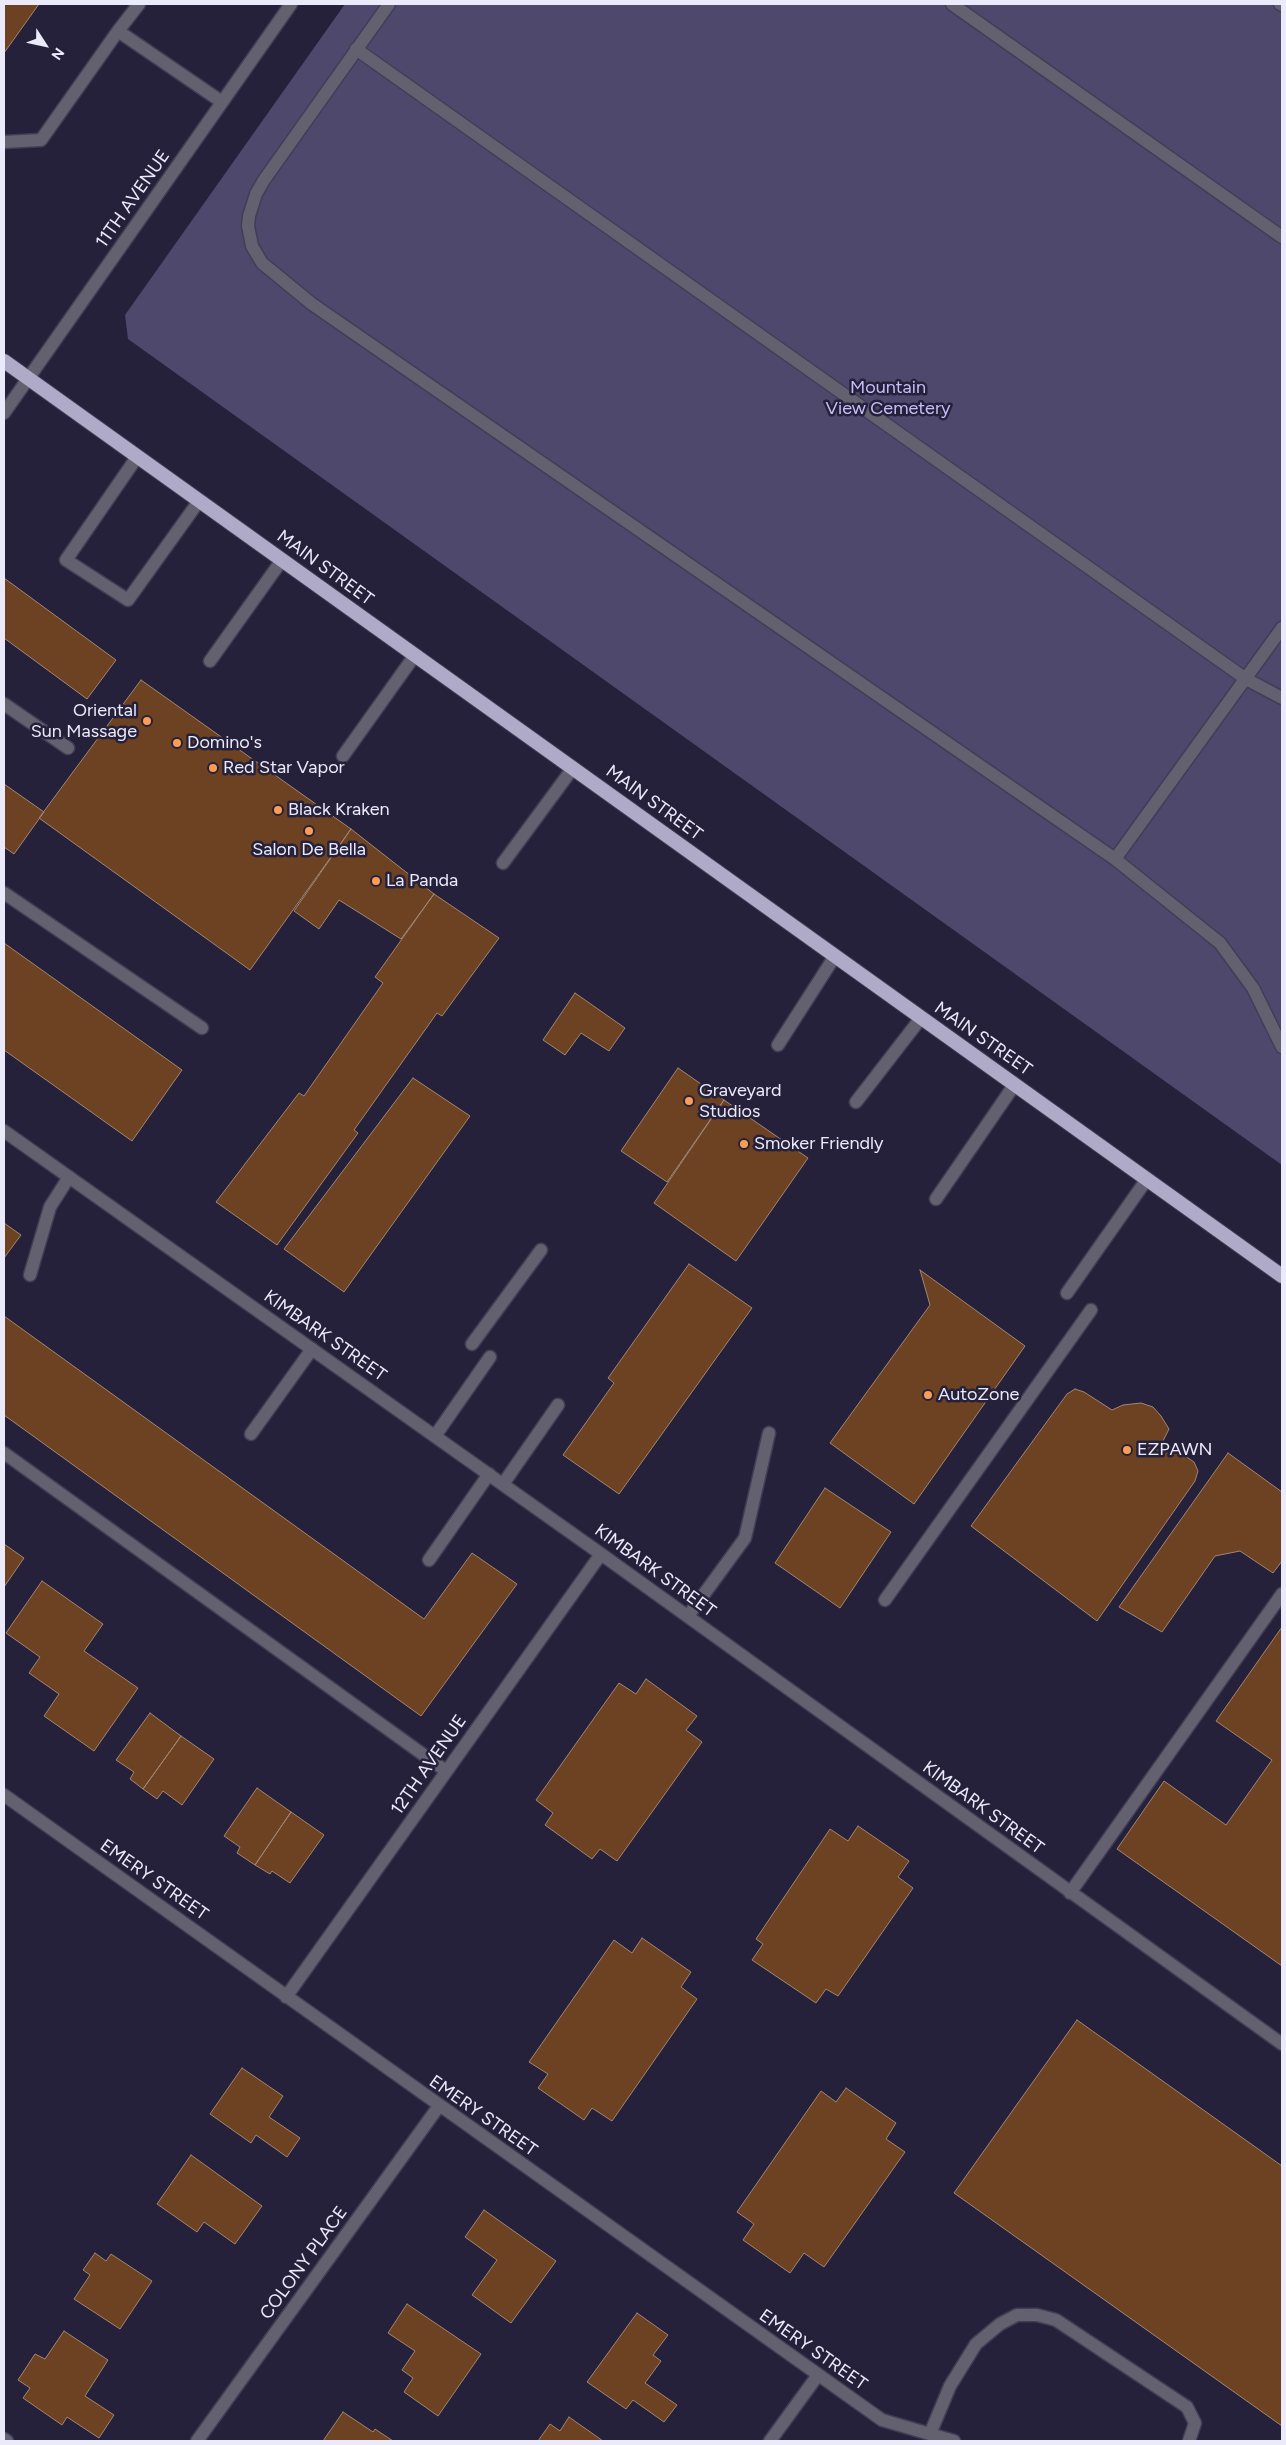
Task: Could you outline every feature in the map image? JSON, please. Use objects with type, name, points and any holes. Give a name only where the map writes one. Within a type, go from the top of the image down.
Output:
[{"type":"highway","name":"MAIN STREET","points":[[4,361],[1282,1276]]},
{"type":"street","points":[[4,142],[41,140],[139,4]]},
{"type":"street","name":"11TH AVENUE","points":[[4,414],[291,4]]},
{"type":"street","points":[[389,4],[256,194],[249,216],[250,238],[255,252],[268,269],[312,304],[1115,859],[1208,932],[1225,949],[1253,988],[1282,1047]]},
{"type":"street","points":[[952,4],[1282,237]]},
{"type":"street","points":[[118,31],[222,102]]},
{"type":"street","points":[[356,49],[1246,679],[1282,698]]},
{"type":"street","points":[[136,457],[66,560],[128,600],[200,502]]},
{"type":"street","points":[[210,661],[282,560]]},
{"type":"street","points":[[1115,859],[1282,628]]},
{"type":"street","points":[[343,756],[415,655]]},
{"type":"street","points":[[4,704],[68,748]]},
{"type":"street","points":[[503,863],[572,768]]},
{"type":"street","points":[[4,893],[202,1028]]},
{"type":"street","points":[[778,1045],[835,956]]},
{"type":"street","points":[[856,1102],[921,1018]]},
{"type":"street","points":[[936,1199],[1014,1084]]},
{"type":"street","name":"KIMBARK STREET","points":[[4,1131],[688,1616],[1282,2044]]},
{"type":"street","points":[[30,1275],[50,1207],[68,1176]]},
{"type":"street","points":[[1067,1293],[1147,1179]]},
{"type":"street","points":[[472,1344],[540,1250]]},
{"type":"street","points":[[885,1600],[1091,1310]]},
{"type":"street","points":[[251,1434],[312,1349]]},
{"type":"street","points":[[435,1436],[490,1357]]},
{"type":"street","points":[[502,1484],[558,1405]]},
{"type":"street","points":[[688,1616],[745,1538],[768,1433]]},
{"type":"street","points":[[4,1453],[446,1771]]},
{"type":"street","points":[[429,1560],[489,1474]]},
{"type":"street","name":"12TH AVENUE","points":[[286,1996],[601,1554]]},
{"type":"street","points":[[1070,1893],[1282,1594]]},
{"type":"street","name":"EMERY STREET","points":[[4,1796],[882,2420],[954,2441]]},
{"type":"street","name":"COLONY PLACE","points":[[197,2441],[439,2106]]},
{"type":"street","points":[[930,2434],[950,2386],[976,2344],[1017,2315],[1037,2315],[1056,2320],[1187,2407],[1195,2423],[1189,2441]]},
{"type":"street","points":[[770,2441],[818,2375]]},
{"type":"green space","name":"Mountain View Cemetery","points":[[345,4],[1282,4],[1282,1165],[128,339],[125,315]]},
{"type":"building","points":[[4,4],[39,4],[4,53]]},
{"type":"building","points":[[4,578],[116,660],[87,699],[4,638]]},
{"type":"building","points":[[141,680],[351,829],[250,970],[39,818]]},
{"type":"building","points":[[4,784],[44,812],[14,854],[4,847]]},
{"type":"building","points":[[351,829],[434,894],[401,939],[339,900],[319,929],[294,911]]},
{"type":"building","points":[[434,894],[499,938],[442,1016],[437,1013],[354,1130],[358,1133],[277,1245],[216,1202],[299,1093],[304,1096],[383,983],[375,977]]},
{"type":"building","points":[[4,943],[182,1070],[132,1141],[4,1050]]},
{"type":"building","points":[[575,993],[625,1028],[609,1051],[581,1033],[565,1055],[543,1040]]},
{"type":"building","points":[[678,1068],[724,1100],[667,1182],[621,1151]]},
{"type":"building","points":[[413,1078],[470,1116],[344,1292],[284,1249]]},
{"type":"building","points":[[724,1100],[808,1158],[736,1261],[654,1203]]},
{"type":"building","points":[[4,1223],[21,1235],[4,1258]]},
{"type":"building","points":[[689,1264],[752,1308],[619,1494],[563,1455],[614,1383],[608,1378]]},
{"type":"building","name":"AutoZone","points":[[920,1270],[1025,1346],[914,1504],[830,1443],[930,1305]]},
{"type":"building","points":[[4,1316],[424,1619],[472,1553],[517,1584],[421,1716],[4,1415]]},
{"type":"building","points":[[1075,1389],[1084,1392],[1112,1410],[1123,1405],[1141,1403],[1153,1407],[1169,1429],[1163,1441],[1194,1462],[1198,1471],[1195,1481],[1097,1621],[971,1526],[1067,1394]]},
{"type":"building","points":[[1228,1453],[1282,1492],[1282,1561],[1273,1573],[1240,1551],[1215,1556],[1162,1632],[1119,1607]]},
{"type":"building","points":[[825,1488],[891,1532],[840,1608],[775,1563]]},
{"type":"building","points":[[4,1544],[24,1558],[4,1587]]},
{"type":"building","points":[[42,1581],[103,1624],[84,1651],[138,1688],[94,1751],[44,1716],[59,1694],[29,1673],[40,1657],[6,1633]]},
{"type":"building","points":[[1282,1627],[1282,1966],[1117,1849],[1164,1781],[1226,1825],[1272,1760],[1216,1721]]},
{"type":"building","points":[[646,1679],[697,1716],[686,1730],[702,1742],[617,1861],[600,1849],[592,1859],[545,1825],[553,1813],[536,1800],[619,1683],[636,1694]]},
{"type":"building","points":[[150,1713],[181,1736],[143,1789],[130,1779],[134,1772],[116,1760]]},
{"type":"building","points":[[181,1736],[214,1759],[182,1805],[163,1791],[157,1799],[143,1789]]},
{"type":"building","points":[[257,1788],[291,1812],[255,1865],[237,1853],[240,1847],[224,1836]]},
{"type":"building","points":[[291,1812],[324,1835],[290,1883],[272,1871],[270,1874],[255,1865]]},
{"type":"building","points":[[858,1826],[909,1861],[898,1877],[913,1888],[838,1996],[826,1989],[816,2003],[752,1960],[763,1944],[756,1939],[830,1829],[848,1841]]},
{"type":"building","points":[[642,1938],[691,1972],[681,1987],[697,1999],[612,2121],[592,2108],[584,2120],[538,2088],[548,2074],[529,2062],[614,1940],[632,1953]]},
{"type":"building","points":[[1077,2020],[1282,2166],[1282,2426],[954,2193]]},
{"type":"building","points":[[242,2068],[283,2096],[269,2117],[300,2138],[287,2157],[256,2135],[251,2143],[210,2114]]},
{"type":"building","points":[[846,2088],[896,2123],[886,2139],[905,2152],[824,2267],[804,2253],[790,2273],[743,2240],[754,2224],[737,2212],[821,2091],[836,2102]]},
{"type":"building","points":[[191,2155],[262,2206],[235,2244],[204,2222],[197,2232],[157,2204]]},
{"type":"building","points":[[484,2210],[556,2261],[511,2323],[472,2295],[497,2260],[465,2237]]},
{"type":"building","points":[[95,2253],[106,2261],[111,2254],[152,2281],[120,2329],[74,2299],[90,2275],[83,2270]]},
{"type":"building","points":[[407,2304],[481,2354],[438,2416],[404,2392],[413,2378],[402,2370],[415,2351],[388,2333]]},
{"type":"building","points":[[637,2313],[668,2335],[653,2355],[661,2361],[645,2383],[677,2405],[664,2422],[633,2400],[626,2409],[587,2382]]},
{"type":"building","points":[[64,2331],[108,2360],[85,2396],[114,2415],[99,2438],[67,2417],[62,2425],[23,2398],[30,2388],[18,2380],[35,2354],[45,2359]]},
{"type":"building","points":[[343,2412],[373,2432],[375,2429],[393,2441],[323,2441]]},
{"type":"building","points":[[569,2417],[603,2441],[538,2441],[550,2424],[560,2431]]},
{"type":"place","name":"Oriental Sun Massage","points":[[147,721]]},
{"type":"place","name":"Domino's","points":[[177,743]]},
{"type":"place","name":"Red Star Vapor","points":[[213,768]]},
{"type":"place","name":"Black Kraken","points":[[278,810]]},
{"type":"place","name":"Salon De Bella","points":[[309,831]]},
{"type":"place","name":"La Panda","points":[[376,881]]},
{"type":"place","name":"Graveyard Studios","points":[[689,1101]]},
{"type":"place","name":"Smoker Friendly","points":[[744,1144]]},
{"type":"place","name":"AutoZone","points":[[928,1395]]},
{"type":"place","name":"EZPAWN","points":[[1127,1450]]}]
